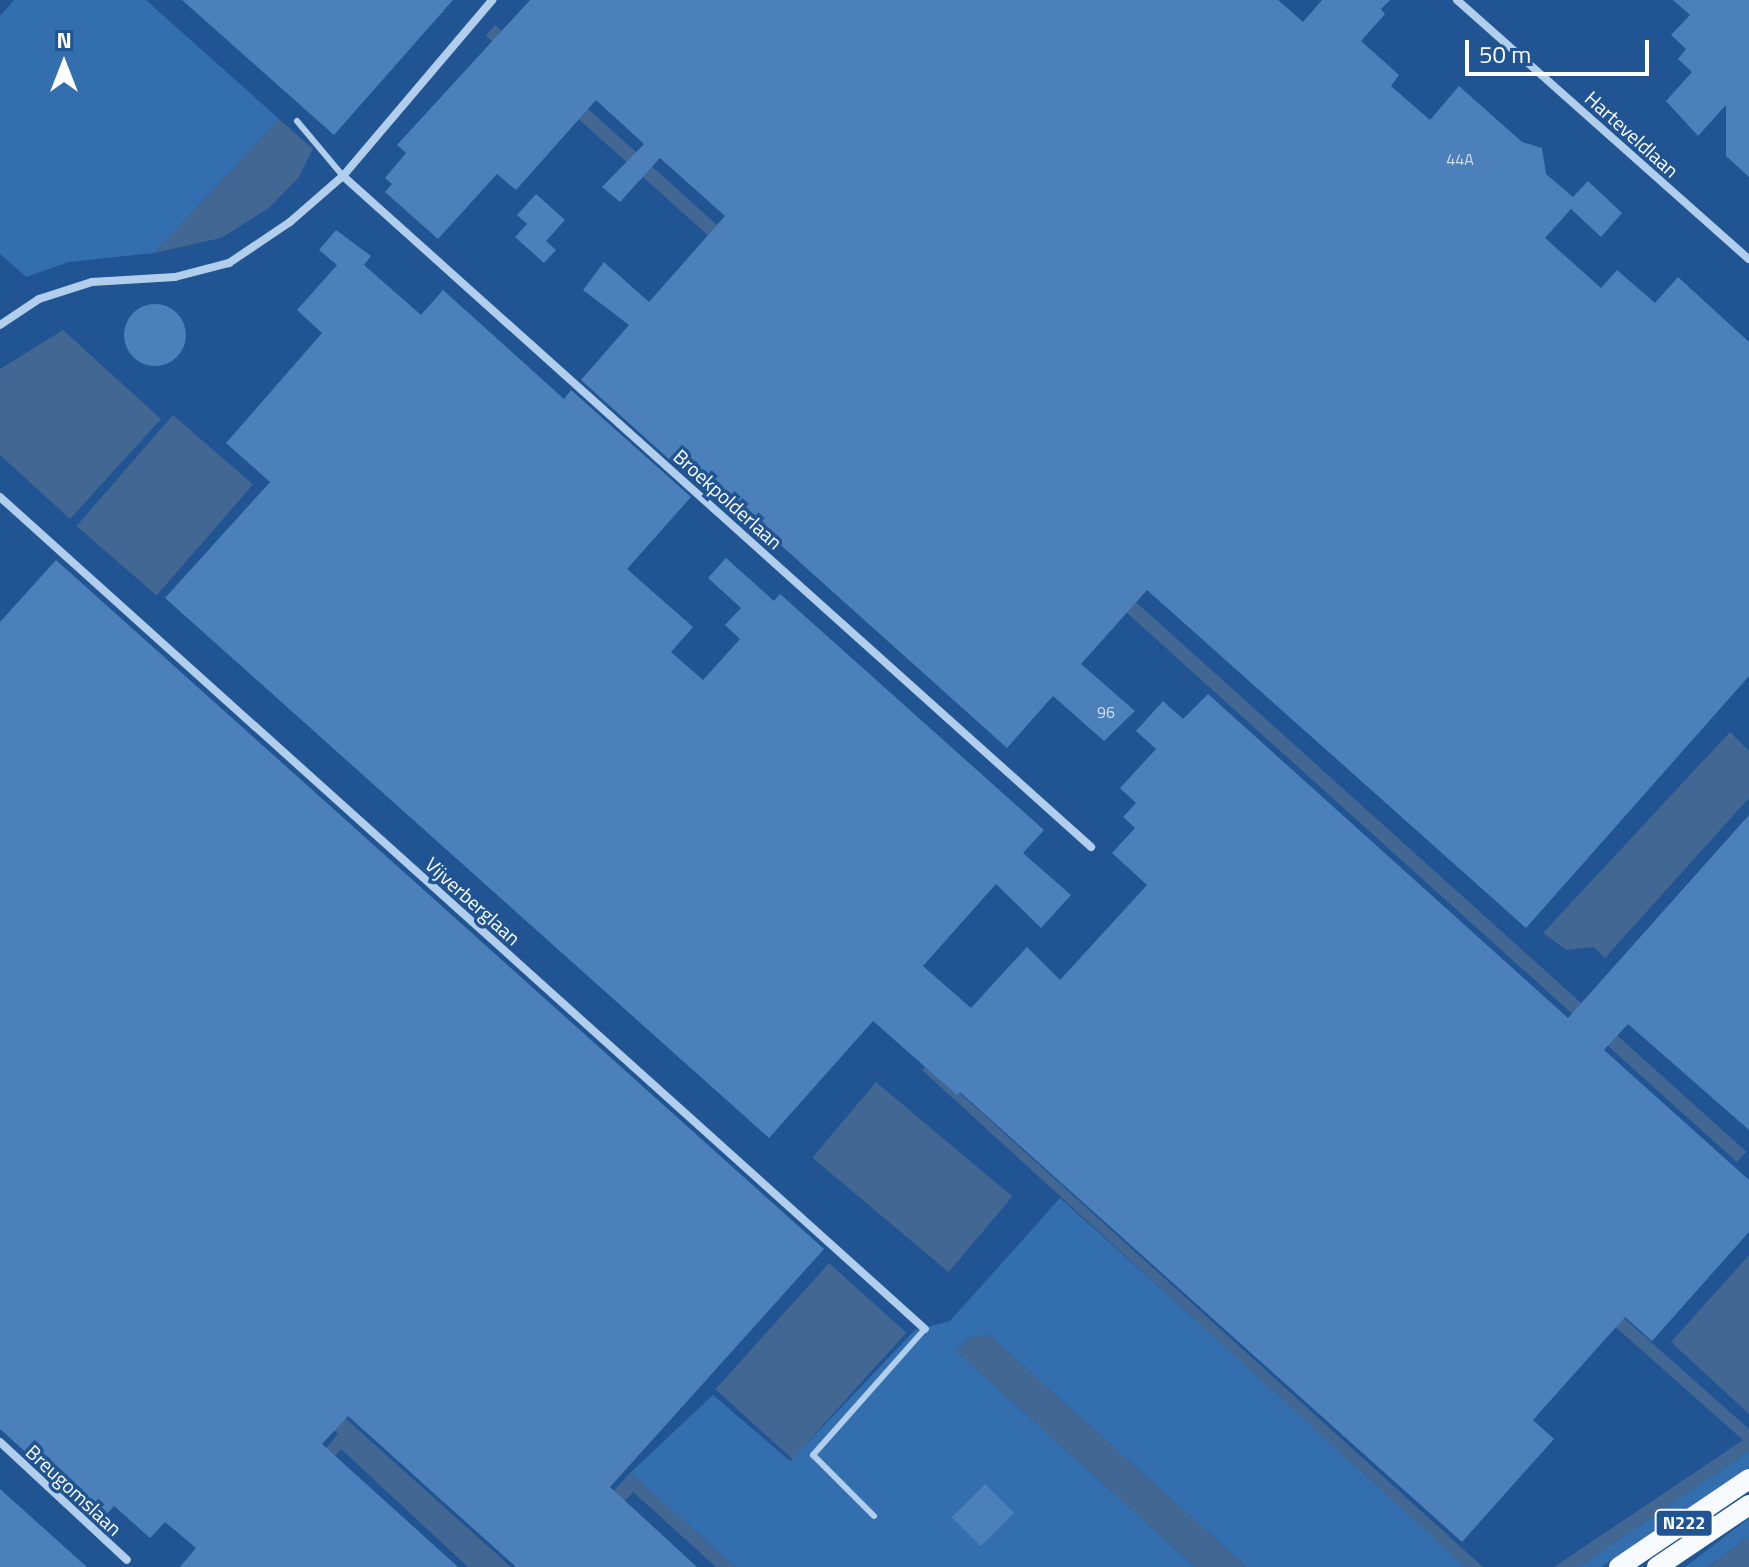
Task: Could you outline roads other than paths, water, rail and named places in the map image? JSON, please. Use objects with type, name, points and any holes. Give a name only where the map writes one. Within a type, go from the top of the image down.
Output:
[{"type":"main road","name":"N222","points":[[1619,1567],[1749,1479]]},
{"type":"main road","name":"N222","points":[[1657,1567],[1749,1505]]},
{"type":"street","points":[[0,325],[39,299],[92,282],[175,277],[229,263],[290,222],[343,176],[492,0]]},
{"type":"street","name":"Harteveldlaan","points":[[1457,0],[1749,259]]},
{"type":"street","name":"Broekpolderlaan","points":[[343,176],[1091,847]]},
{"type":"street","name":"Vijverberglaan","points":[[0,497],[925,1329]]},
{"type":"street","name":"Breugomslaan","points":[[0,1442],[127,1560]]},
{"type":"lane","points":[[297,121],[343,176]]},
{"type":"lane","points":[[874,1516],[813,1455],[925,1329]]}]
